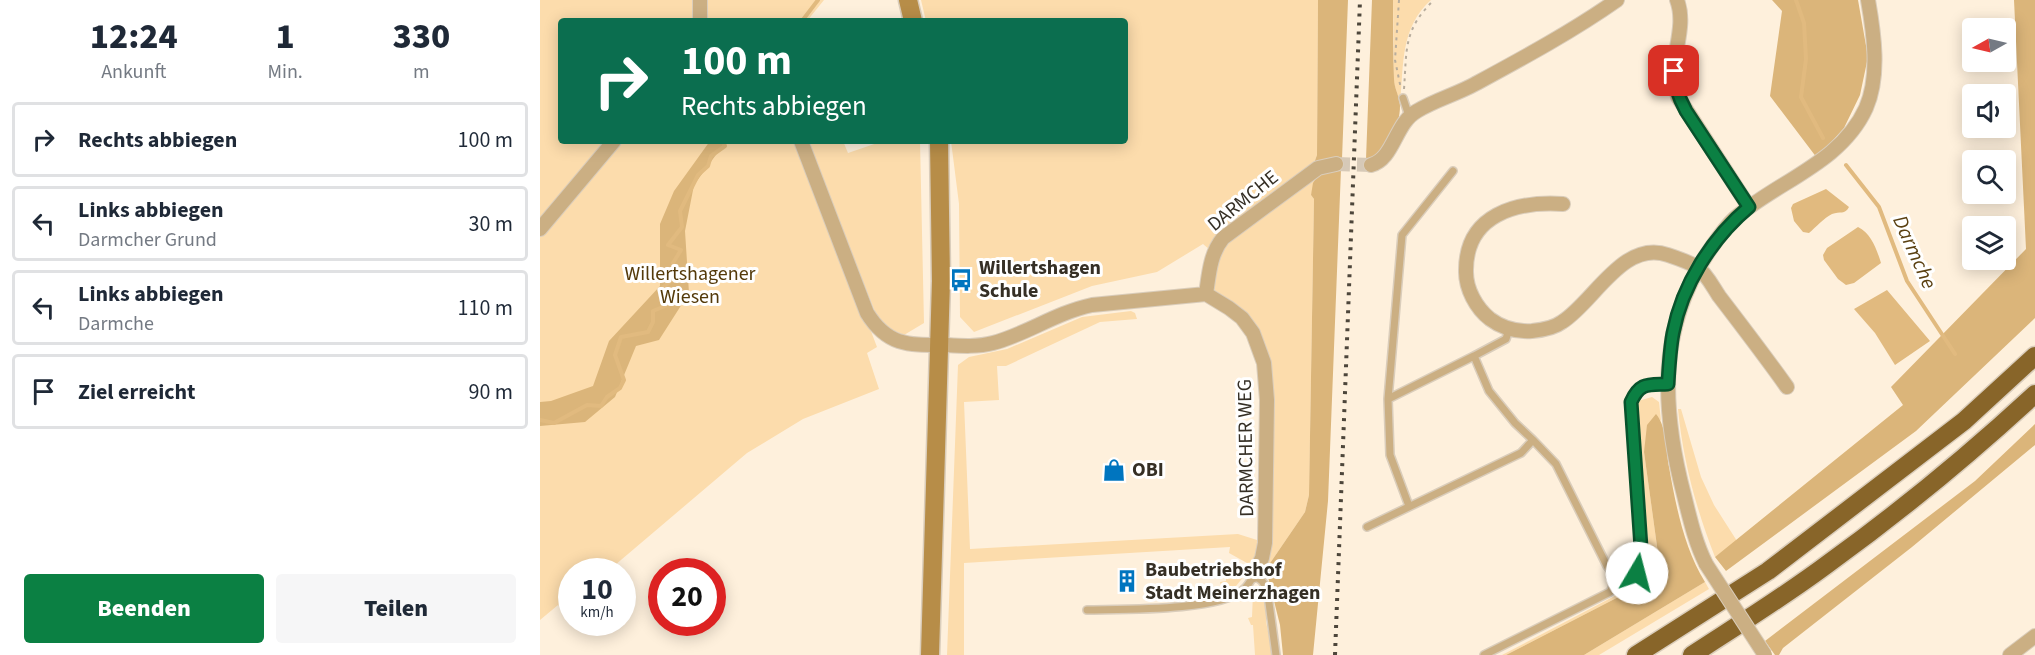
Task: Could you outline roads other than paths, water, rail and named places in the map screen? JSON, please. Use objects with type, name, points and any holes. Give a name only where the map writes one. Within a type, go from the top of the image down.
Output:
[{"type":"highway","points":[[1636,655],[1768,571],[1964,421],[2035,356]]},
{"type":"highway","points":[[1692,655],[1778,599],[1876,528],[1984,440],[2035,394]]},
{"type":"main road","points":[[930,655],[940,345],[939,144]]},
{"type":"street","points":[[700,0],[700,18]]},
{"type":"street","points":[[1371,165],[1382,160],[1409,116],[1474,84],[1617,0]]},
{"type":"street","points":[[1677,0],[1681,18],[1674,81],[1678,97],[1749,207]]},
{"type":"street","points":[[1765,655],[1706,564],[1696,543],[1677,469],[1669,423],[1668,384],[1676,320],[1683,298],[1698,268],[1720,234],[1749,207],[1826,158],[1855,126],[1866,106],[1874,71],[1874,36],[1868,0]]},
{"type":"street","points":[[540,229],[611,144]]},
{"type":"street","points":[[802,144],[867,313],[876,328],[889,337],[907,344],[975,346],[991,344],[1057,315],[1092,304],[1206,294]]},
{"type":"street","name":"DARMCHE","points":[[1206,294],[1210,262],[1215,247],[1223,238],[1318,168],[1336,164]]},
{"type":"street","points":[[1563,204],[1541,203],[1516,206],[1498,213],[1483,225],[1472,242],[1466,271],[1469,291],[1480,310],[1498,324],[1509,329],[1526,332],[1543,330],[1561,324],[1575,313],[1623,263],[1642,254],[1664,254],[1698,268],[1787,387]]},
{"type":"street","name":"DARMCHER WEG","points":[[1206,294],[1242,318],[1253,333],[1264,363],[1267,400],[1266,524],[1262,558],[1254,575]]},
{"type":"street","points":[[2010,655],[2035,636]]},
{"type":"lane","points":[[1403,98],[1409,116]]},
{"type":"lane","points":[[1409,506],[1390,454],[1388,399],[1402,235],[1453,171]]},
{"type":"lane","points":[[1388,399],[1506,339],[1509,329]]},
{"type":"lane","points":[[1474,356],[1489,391],[1515,423],[1556,464],[1607,566],[1617,578]]},
{"type":"lane","points":[[1617,578],[1629,578],[1637,573],[1642,562],[1631,402],[1635,392],[1642,386],[1668,384]]},
{"type":"lane","points":[[1367,527],[1521,453],[1533,440]]},
{"type":"lane","points":[[1087,610],[1200,605],[1219,601],[1244,590],[1254,575],[1262,581],[1269,599],[1276,655]]},
{"type":"lane","points":[[1484,655],[1610,592],[1617,578]]},
{"type":"waterway","points":[[804,18],[818,0]]},
{"type":"waterway","name":"Darmche","points":[[1796,0],[1804,23],[1806,59],[1801,97],[1823,138]]},
{"type":"waterway","points":[[540,420],[554,423],[587,405],[601,406],[607,397],[620,388],[624,380],[615,355],[621,337],[648,332],[653,322],[653,311],[665,306],[662,288],[676,277],[673,263],[681,250],[668,245],[682,227],[680,211],[698,175],[708,166],[711,156],[725,146],[724,144]]},
{"type":"waterway","name":"Darmche","points":[[1846,165],[1879,207],[1907,281],[1955,354]]},
{"type":"tunnel","points":[[1336,164],[1371,165]]},
{"type":"railway","points":[[1335,655],[1360,0]]},
{"type":"place","name":"Willertshagen Schule","points":[[961,280]]},
{"type":"place","name":"OBI","points":[[1114,470]]},
{"type":"place","name":"Baubetriebshof Stadt Meinerzhagen","points":[[1127,581]]},
{"type":"park label","name":"Willertshagener Wiesen","points":[[690,286]]}]
